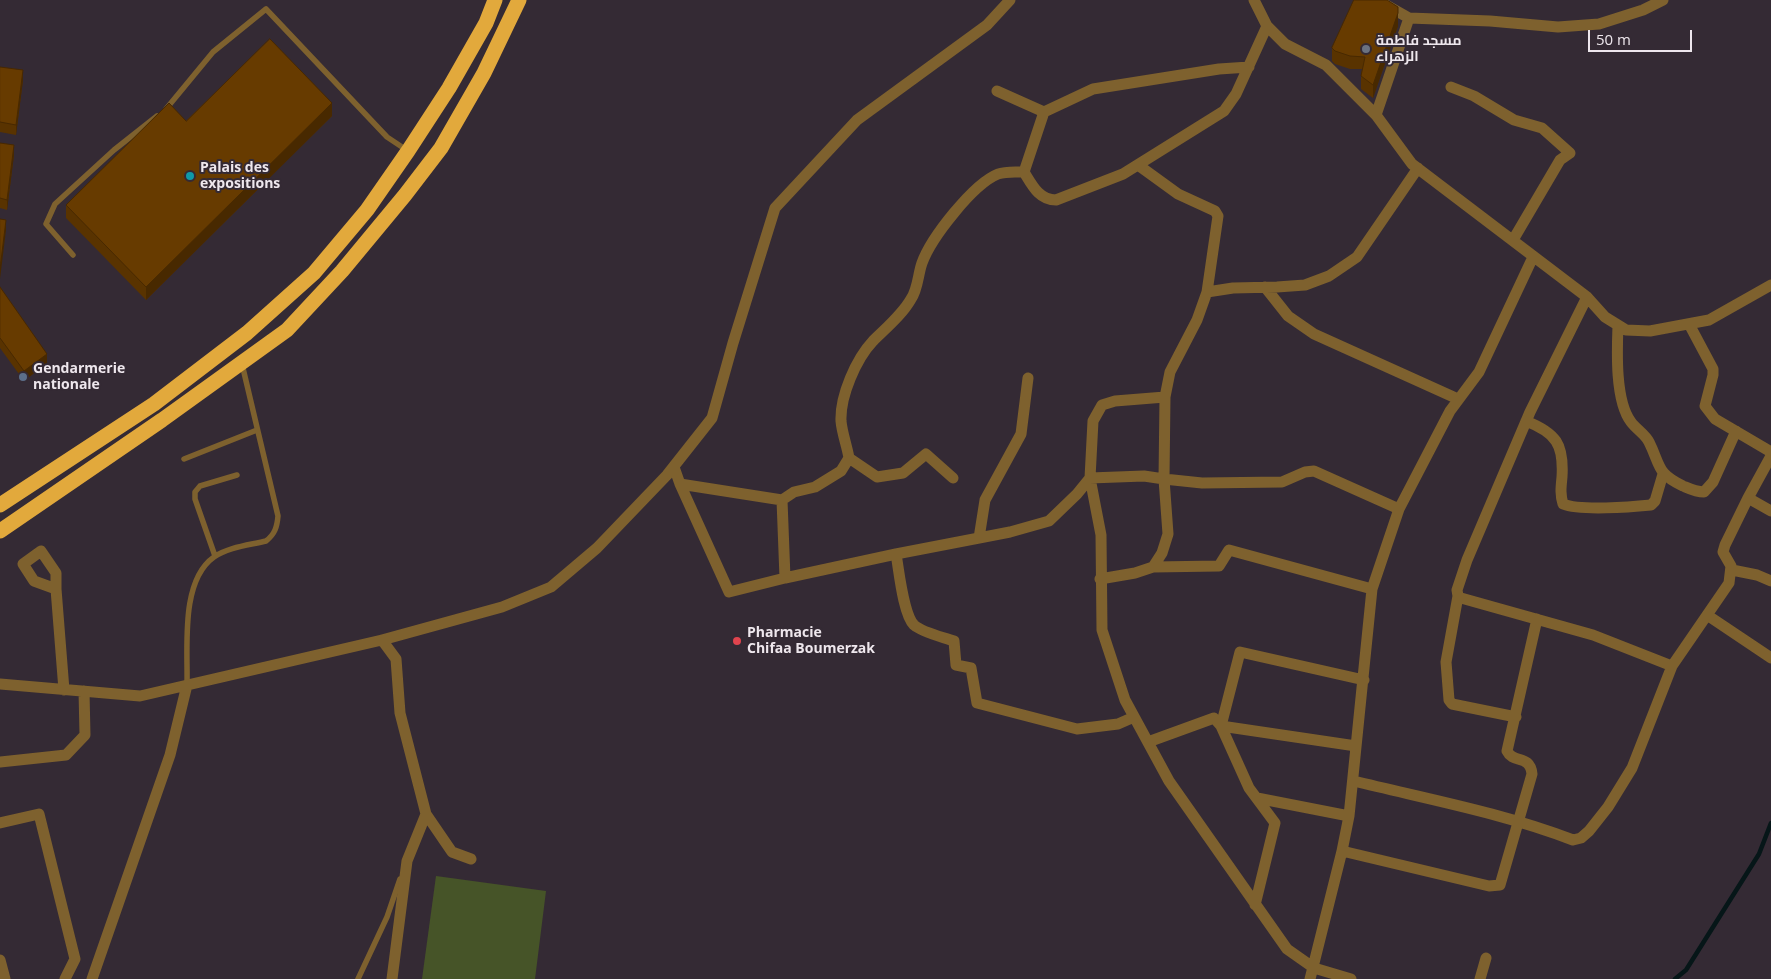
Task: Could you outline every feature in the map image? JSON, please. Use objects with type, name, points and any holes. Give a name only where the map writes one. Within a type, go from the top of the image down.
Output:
[{"type":"highway","points":[[0,505],[154,404],[247,333],[314,273],[367,210],[408,151],[449,88],[486,22],[495,0]]},
{"type":"highway","points":[[0,531],[162,420],[287,330],[342,271],[441,148],[484,73],[519,0]]},
{"type":"street","points":[[0,684],[140,696],[382,640],[502,607],[551,587],[597,548],[674,467],[712,418],[733,343],[776,208],[857,120],[987,25],[1010,0]]},
{"type":"street","points":[[1254,0],[1267,26],[1285,44],[1326,65],[1376,115],[1412,164],[1587,297],[1605,317],[1626,330],[1650,331],[1709,320],[1771,285]]},
{"type":"street","points":[[1381,0],[1386,5],[1409,18],[1566,26],[1599,24],[1643,10],[1663,0]]},
{"type":"street","points":[[1376,115],[1409,18]]},
{"type":"street","points":[[1249,67],[1219,69],[1093,90],[1044,112],[1024,172],[1034,189],[1050,200],[1056,200],[1123,174],[1224,111],[1236,94],[1249,67],[1267,26]]},
{"type":"street","points":[[1451,87],[1474,96],[1514,120],[1542,128],[1570,153],[1560,160],[1513,240]]},
{"type":"street","points":[[997,91],[1044,112]]},
{"type":"street","points":[[1138,164],[1178,194],[1215,211],[1218,216],[1207,292],[1197,320],[1170,372],[1165,397],[1164,479],[1168,534],[1162,553],[1153,567]]},
{"type":"street","points":[[1207,292],[1233,288],[1305,285],[1329,276],[1357,257],[1418,168]]},
{"type":"street","points":[[680,484],[782,500],[794,492],[815,487],[842,471],[849,458],[841,420],[846,390],[856,363],[871,343],[892,323],[912,298],[922,262],[937,234],[965,200],[995,175],[1005,172],[1024,172]]},
{"type":"street","points":[[1312,974],[1349,816],[1372,589],[1399,509],[1458,399],[1479,372],[1533,257]]},
{"type":"street","points":[[1265,287],[1288,316],[1314,334],[1458,399]]},
{"type":"street","points":[[1516,717],[1452,704],[1449,700],[1446,662],[1458,596],[1457,590],[1526,421],[1587,297]]},
{"type":"street","points":[[1689,324],[1713,369],[1705,406],[1715,419],[1771,452]]},
{"type":"street","points":[[1618,325],[1616,357],[1622,401],[1631,422],[1647,438],[1663,474],[1696,492],[1704,492],[1713,482],[1736,432]]},
{"type":"street","points":[[979,538],[985,500],[1021,434],[1028,378]]},
{"type":"street","points":[[1165,397],[1115,401],[1102,405],[1093,421],[1090,478],[1101,535],[1102,630],[1125,700],[1169,781],[1255,905],[1287,949],[1312,974],[1351,979]]},
{"type":"street","points":[[1526,421],[1544,428],[1555,438],[1563,460],[1560,496],[1563,504],[1568,506],[1582,508],[1651,505],[1655,500],[1663,474]]},
{"type":"street","points":[[849,458],[877,477],[903,473],[926,454],[953,478]]},
{"type":"street","points":[[1354,781],[1519,822],[1573,840],[1581,838],[1608,807],[1632,768],[1672,666],[1729,583],[1732,570],[1723,552],[1748,498],[1771,456]]},
{"type":"street","points":[[674,467],[729,592],[896,554],[1010,532],[1049,521],[1077,494],[1090,478],[1144,476],[1202,483],[1282,482],[1305,472],[1314,471],[1399,509]]},
{"type":"street","points":[[1748,498],[1771,511]]},
{"type":"street","points":[[782,500],[785,578]]},
{"type":"street","points":[[1100,579],[1134,573],[1153,567],[1219,566],[1229,550],[1372,589]]},
{"type":"street","points":[[896,554],[906,608],[914,625],[954,641],[956,665],[971,668],[978,703],[1077,729],[1118,724],[1134,717]]},
{"type":"street","points":[[1732,570],[1757,575],[1771,581]]},
{"type":"street","points":[[56,589],[64,690]]},
{"type":"street","points":[[1458,596],[1593,635],[1672,666]]},
{"type":"street","points":[[1707,615],[1771,658]]},
{"type":"street","points":[[1342,851],[1496,886],[1500,885],[1532,774],[1528,763],[1507,751],[1537,619]]},
{"type":"street","points":[[382,640],[396,659],[400,713],[426,814],[452,852],[471,859]]},
{"type":"street","points":[[1221,726],[1240,652],[1364,680]]},
{"type":"street","points":[[92,979],[167,764],[187,685]]},
{"type":"street","points":[[0,762],[66,754],[85,735],[84,691]]},
{"type":"street","points":[[1148,742],[1214,718],[1221,726],[1249,788],[1275,823],[1255,905]]},
{"type":"street","points":[[1221,726],[1356,746]]},
{"type":"street","points":[[1257,798],[1349,816]]},
{"type":"street","points":[[0,823],[39,814],[74,959],[65,979]]},
{"type":"street","points":[[392,979],[407,861],[426,814]]},
{"type":"street","points":[[1480,979],[1486,958]]},
{"type":"street","points":[[0,960],[4,979]]},
{"type":"lane","points":[[73,255],[46,224],[55,204],[114,150],[170,106],[214,52],[266,9],[387,137],[408,151]]},
{"type":"lane","points":[[187,685],[190,599],[195,582],[202,569],[214,556],[266,541],[276,531],[278,516],[242,363]]},
{"type":"lane","points":[[184,459],[257,430]]},
{"type":"lane","points":[[214,556],[195,499],[196,492],[200,486],[236,475]]},
{"type":"lane","points":[[358,979],[387,916],[407,861]]},
{"type":"green space","points":[[436,876],[546,891],[535,979],[422,979]]},
{"type":"building","name":"مسجد فاطمة الزهراء","points":[[1354,0],[1387,0],[1398,7],[1398,13],[1373,85],[1361,76],[1365,57],[1350,56],[1335,51],[1332,48]]},
{"type":"building","name":"Palais des expositions","points":[[270,39],[332,103],[146,287],[66,205],[169,103],[186,121]]},
{"type":"building","points":[[0,67],[23,70],[16,125],[0,122]]},
{"type":"building","points":[[0,143],[14,145],[7,200],[0,198]]},
{"type":"building","points":[[0,219],[6,220],[0,269]]},
{"type":"building","points":[[0,287],[47,354],[24,371],[0,338]]},
{"type":"waterway","points":[[1675,979],[1686,970],[1759,854],[1771,823]]},
{"type":"place","name":"مسجد فاطمة الزهراء","points":[[1366,49]]},
{"type":"place","name":"Palais des expositions","points":[[190,176]]},
{"type":"place","name":"Gendarmerie nationale","points":[[23,377]]},
{"type":"place","name":"Pharmacie Chifaa Boumerzak","points":[[737,641]]}]
